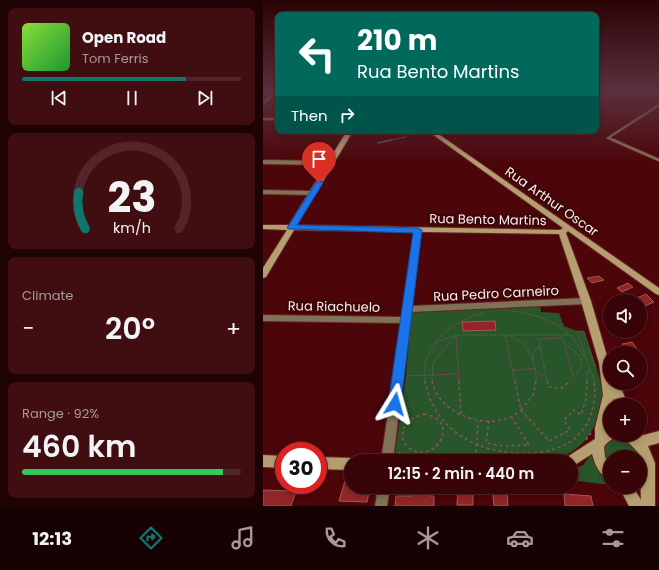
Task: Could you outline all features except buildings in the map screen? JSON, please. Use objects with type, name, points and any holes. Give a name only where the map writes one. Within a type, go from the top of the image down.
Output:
[{"type":"street","points":[[263,119],[275,119]]},
{"type":"street","points":[[263,275],[347,134]]},
{"type":"street","name":"Rua Arthur Oscar","points":[[435,134],[565,230],[659,292]]},
{"type":"street","points":[[263,162],[331,163]]},
{"type":"street","points":[[263,192],[313,193]]},
{"type":"street","name":"Rua Bento Martins","points":[[263,227],[418,230],[565,230]]},
{"type":"street","points":[[391,454],[405,320],[418,230]]},
{"type":"street","points":[[565,230],[586,301],[601,368],[609,395],[601,428],[598,456],[600,463],[603,466]]},
{"type":"street","name":"Rua Pedro Carneiro","points":[[407,309],[586,301]]},
{"type":"street","name":"Rua Riachuelo","points":[[263,318],[405,320]]},
{"type":"street","points":[[575,454],[601,436]]},
{"type":"street","points":[[647,437],[659,437]]},
{"type":"street","points":[[637,442],[645,450]]},
{"type":"street","points":[[647,454],[650,461],[647,469]]},
{"type":"street","points":[[263,461],[275,462]]},
{"type":"street","points":[[327,463],[344,464]]},
{"type":"street","points":[[381,506],[383,494]]},
{"type":"street","points":[[630,494],[637,506]]},
{"type":"street","points":[[646,494],[648,506]]},
{"type":"lane","points":[[644,115],[608,138],[659,160]]},
{"type":"path","points":[[511,311],[531,315],[544,320],[568,334],[575,341],[586,360]]},
{"type":"path","points":[[483,313],[464,319],[443,333],[429,353],[423,375],[435,409],[441,419],[454,432],[469,441],[490,449],[533,453],[552,449],[572,440],[582,430],[591,415],[595,397],[594,380],[577,331],[584,331],[601,368]]},
{"type":"path","points":[[435,343],[456,335],[568,334]]},
{"type":"path","points":[[456,335],[440,351],[433,363],[432,375],[435,389],[442,401],[461,415],[478,420],[502,421],[511,418],[530,401],[537,381],[536,371],[531,355],[523,344],[513,336],[505,335]]},
{"type":"path","points":[[456,335],[457,374],[461,415]]},
{"type":"path","points":[[505,335],[521,410],[549,441],[570,430],[564,420],[574,410],[581,415],[585,407],[588,388],[587,371],[591,372]]},
{"type":"path","points":[[565,345],[575,351],[581,360],[580,370],[573,376],[574,378],[562,388],[549,387],[539,339],[563,338],[573,376]]},
{"type":"path","points":[[534,364],[533,354],[540,346]]},
{"type":"path","points":[[581,360],[586,360]]},
{"type":"path","points":[[512,371],[535,368]]},
{"type":"path","points":[[536,371],[547,380]]},
{"type":"path","points":[[399,376],[457,374]]},
{"type":"path","points":[[441,419],[443,435],[441,442],[437,447],[424,453],[417,453],[406,446],[403,441],[403,428],[411,418],[424,414],[431,415],[441,423]]},
{"type":"path","points":[[489,421],[486,443],[504,446],[529,446],[511,418]]},
{"type":"path","points":[[395,453],[476,458],[478,420]]},
{"type":"path","points":[[584,442],[601,436]]},
{"type":"green space","points":[[540,305],[541,312],[559,313],[564,326],[577,331],[584,331],[601,383],[602,402],[589,436],[583,443],[567,454],[395,454],[406,376],[411,312]]},
{"type":"green space","points":[[610,442],[628,442],[638,450],[604,450]]},
{"type":"green space","points":[[591,455],[600,474],[603,476],[603,484],[578,481],[578,468],[583,465]]},
{"type":"waterway","points":[[391,140],[406,137],[408,134]]},
{"type":"waterway","points":[[378,143],[391,140]]},
{"type":"waterway","points":[[386,141],[391,140]]},
{"type":"route","points":[[319,183],[292,228],[418,230],[395,404]]}]
